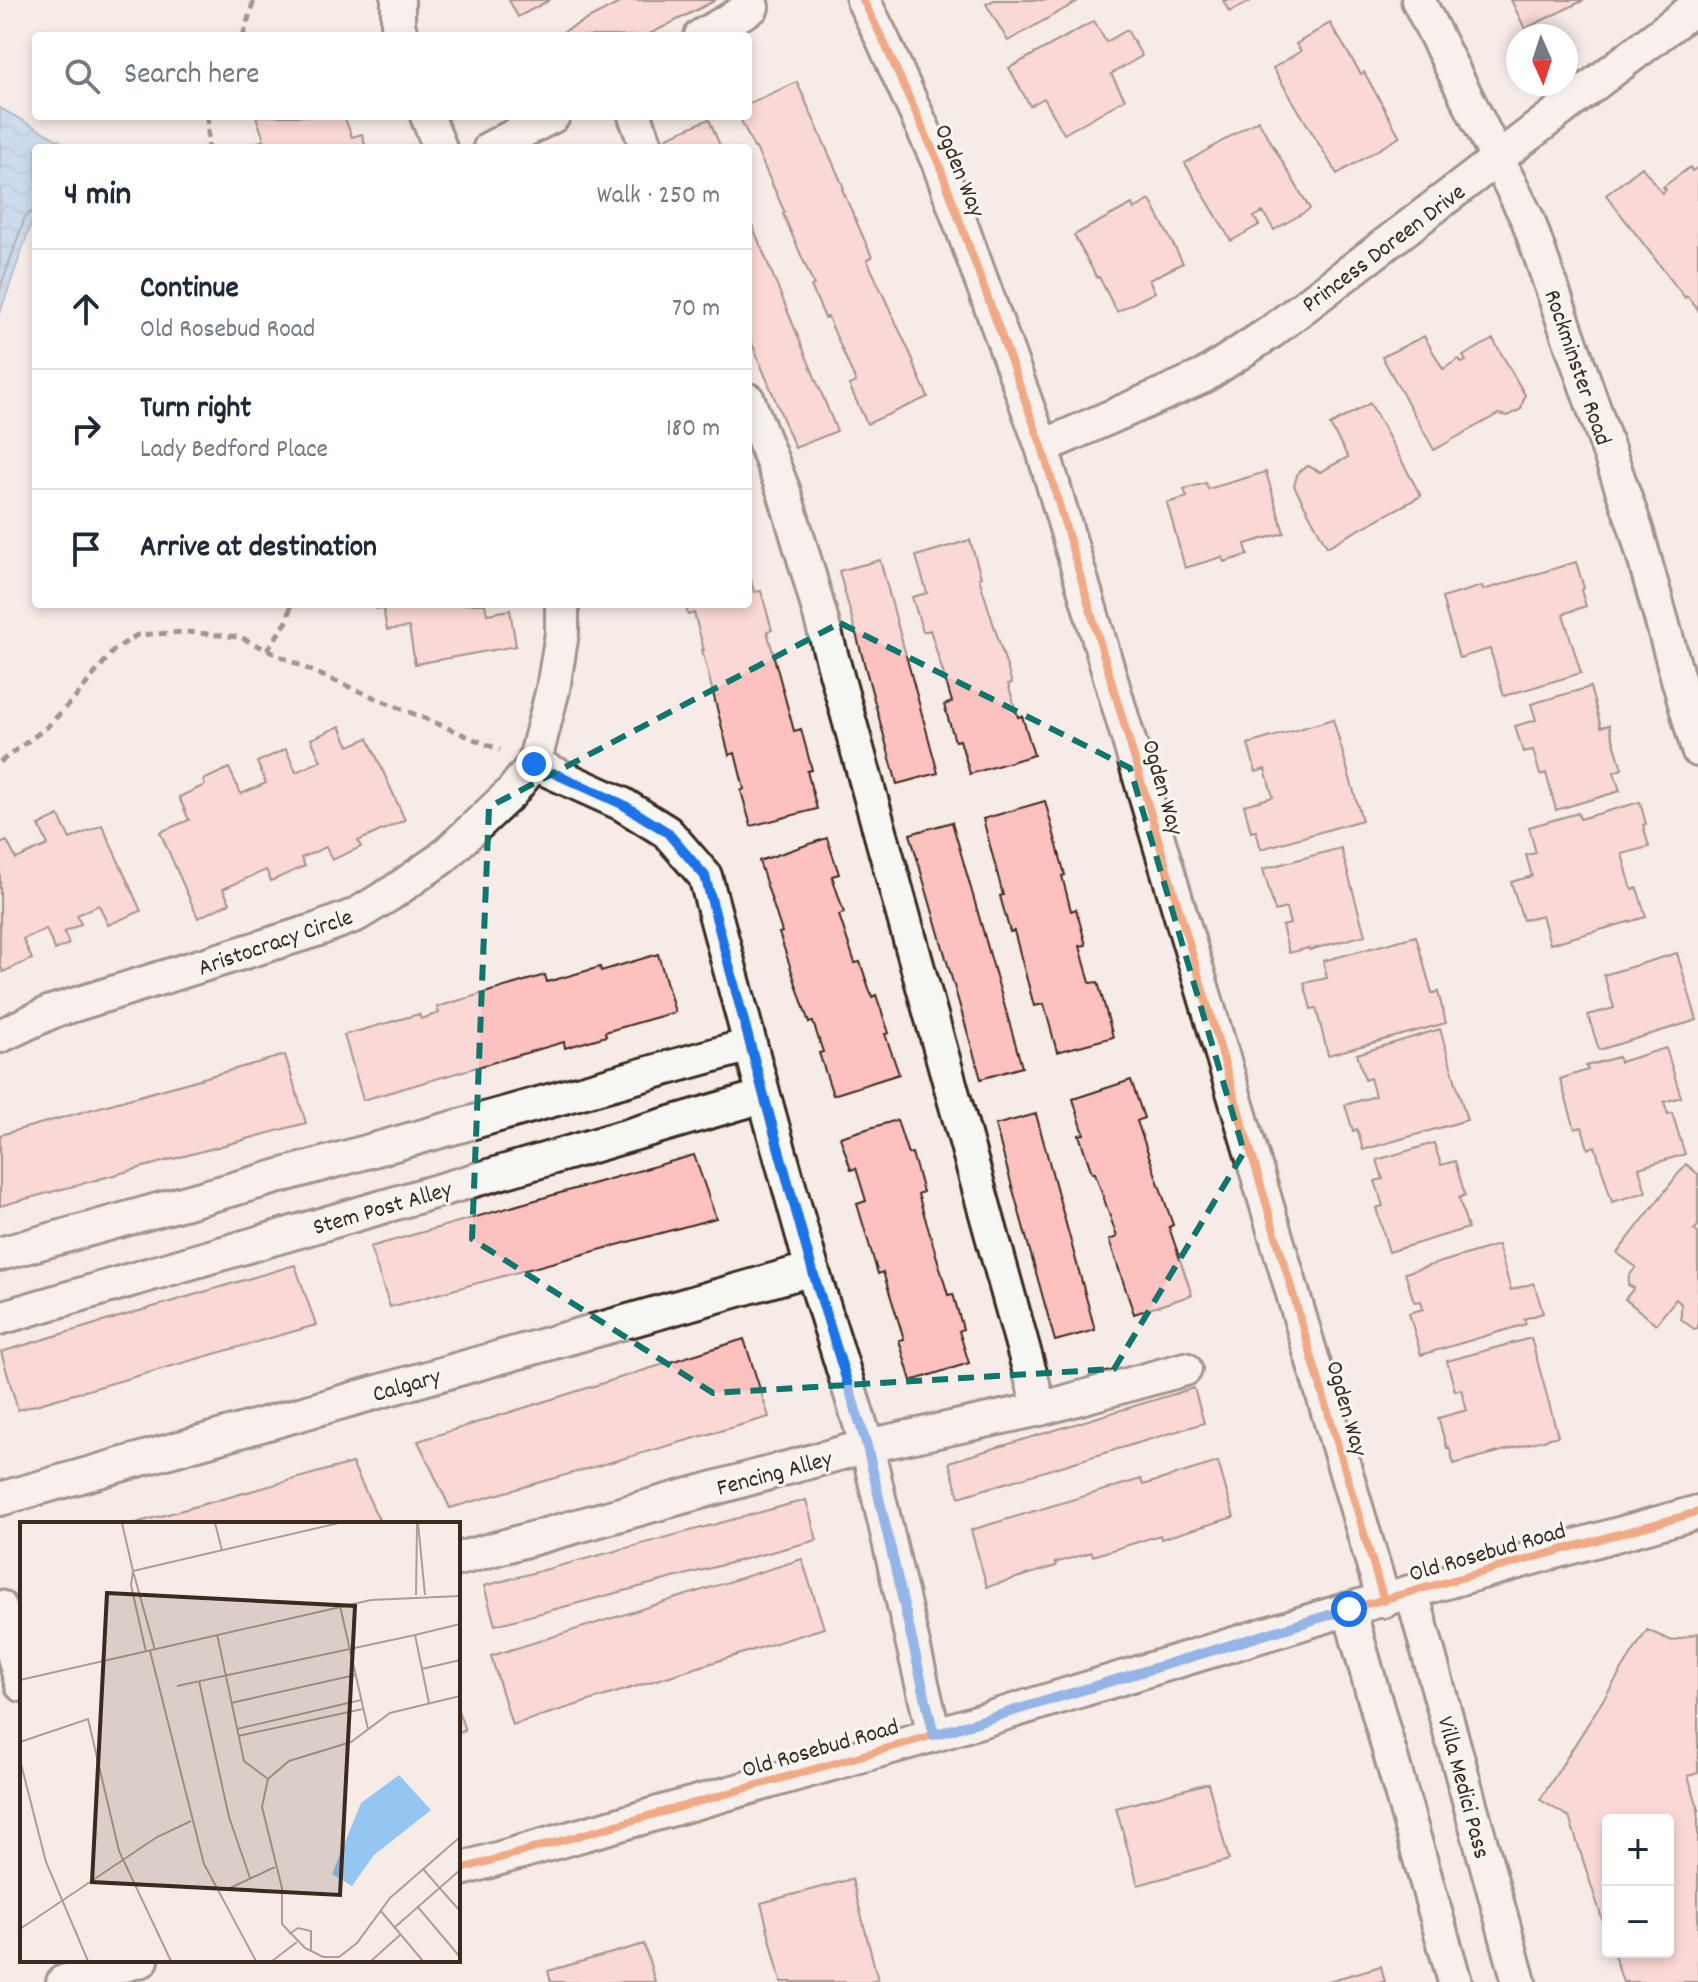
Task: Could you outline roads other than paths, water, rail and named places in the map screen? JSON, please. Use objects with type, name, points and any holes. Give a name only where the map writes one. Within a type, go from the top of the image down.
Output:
[{"type":"street","points":[[398,0],[400,32]]},
{"type":"street","name":"Ogden Way","points":[[863,0],[939,164],[1042,447],[1398,1597]]},
{"type":"street","name":"Rockminster Road","points":[[1418,0],[1528,220],[1636,529],[1698,750]]},
{"type":"street","name":"Princess Doreen Drive","points":[[1042,447],[1204,376],[1271,332],[1698,5]]},
{"type":"street","points":[[708,32],[752,7]]},
{"type":"street","points":[[429,120],[438,144]]},
{"type":"street","points":[[498,144],[545,120]]},
{"type":"street","points":[[636,120],[646,144]]},
{"type":"street","points":[[752,410],[784,492],[809,575],[1040,1409]]},
{"type":"street","name":"Aristocracy Circle","points":[[0,1036],[51,1012],[213,963],[356,915],[442,858],[511,793],[534,764],[555,675],[562,633],[562,608]]},
{"type":"street","points":[[534,764],[622,804],[667,832],[705,876],[812,1269],[867,1446],[934,1735]]},
{"type":"street","points":[[0,1254],[750,1045]]},
{"type":"street","name":"Stem Post Alley","points":[[0,1318],[764,1096]]},
{"type":"street","name":"Calgary","points":[[0,1499],[812,1269]]},
{"type":"street","name":"Fencing Alley","points":[[460,1558],[867,1446],[1040,1409],[1185,1369]]},
{"type":"street","name":"Old Rosebud Road","points":[[460,1869],[934,1735],[1349,1609],[1698,1512]]},
{"type":"street","name":"Villa Medici Pass","points":[[1398,1597],[1519,1982]]},
{"type":"street","points":[[0,1607],[16,1682]]},
{"type":"street","points":[[1349,1609],[1455,1982]]},
{"type":"street","points":[[63,1982],[101,1966],[128,1962]]},
{"type":"water","points":[[0,108],[60,141],[59,144],[32,144],[32,221],[0,313]]}]
